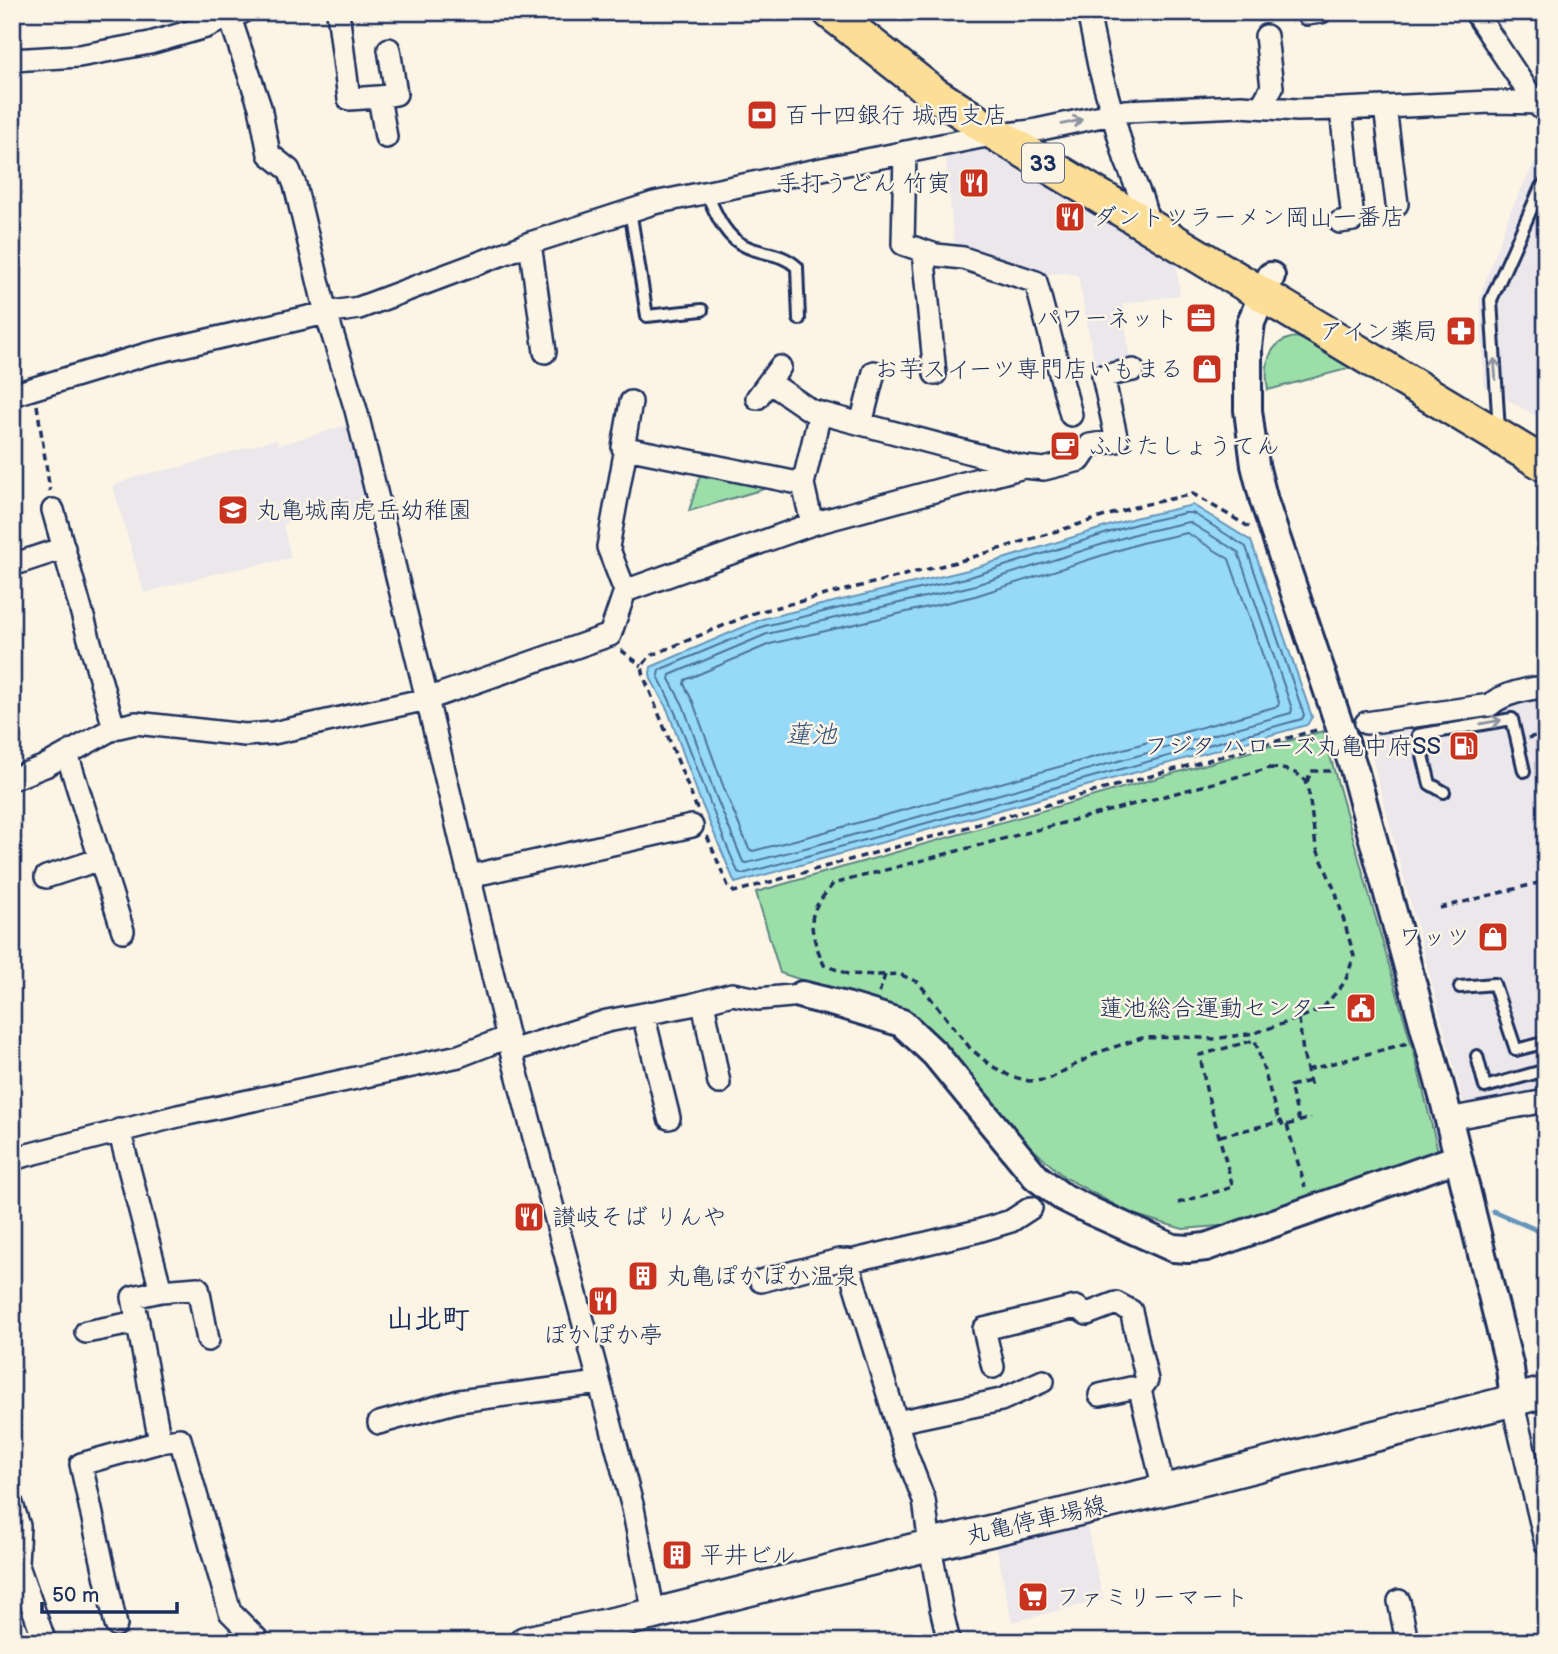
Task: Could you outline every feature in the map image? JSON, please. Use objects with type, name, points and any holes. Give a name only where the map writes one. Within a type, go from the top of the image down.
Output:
[{"type":"main road","name":"33","points":[[832,14],[942,72],[1032,131],[1146,214]]},
{"type":"main road","name":"33","points":[[832,14],[933,93],[996,134],[1146,214],[1499,426],[1546,465]]},
{"type":"main road","name":"33","points":[[1499,426],[1546,443]]},
{"type":"main road","name":"丸亀停車場線","points":[[525,1642],[653,1614],[1164,1490],[1546,1392]]},
{"type":"street","points":[[338,12],[349,99],[396,93],[389,49]]},
{"type":"street","points":[[1088,12],[1099,66],[1125,158],[1146,214]]},
{"type":"street","points":[[1475,12],[1542,106]]},
{"type":"street","points":[[12,60],[79,56],[150,43],[206,27],[233,13],[260,107],[269,154],[289,170],[295,185],[326,313],[356,410],[428,699],[509,1044],[632,1508],[653,1614]]},
{"type":"street","points":[[1261,107],[1272,87],[1266,36]]},
{"type":"street","points":[[379,97],[386,137]]},
{"type":"street","points":[[12,395],[147,354],[326,313],[359,308],[530,243],[654,203],[996,134],[1032,131],[1113,113],[1241,106],[1297,110],[1491,102],[1542,106]]},
{"type":"street","points":[[1385,107],[1397,204]]},
{"type":"street","points":[[1340,222],[1353,220],[1341,109]]},
{"type":"street","points":[[905,152],[903,244],[936,255],[963,258],[1035,282],[1071,415]]},
{"type":"street","points":[[530,243],[545,352]]},
{"type":"street","points":[[923,251],[936,374]]},
{"type":"street","points":[[1266,286],[1251,322],[1248,347],[1248,410],[1255,465],[1350,757],[1448,1119],[1510,1368],[1516,1418],[1546,1544]]},
{"type":"street","points":[[768,382],[820,414],[1024,467],[1044,469],[1080,460],[1090,445],[1117,441],[1103,376],[1133,370]]},
{"type":"street","points":[[861,424],[874,372]]},
{"type":"street","points":[[631,402],[622,447],[803,484]]},
{"type":"street","points":[[812,524],[803,484],[820,414]]},
{"type":"street","points":[[12,779],[45,766],[114,727],[136,723],[245,735],[273,733],[428,699],[610,635],[625,591],[608,547],[626,448]]},
{"type":"street","points":[[625,591],[812,524],[1024,467]]},
{"type":"street","points":[[53,510],[114,727]]},
{"type":"street","points":[[12,565],[64,548]]},
{"type":"street","points":[[1366,723],[1490,705],[1497,698],[1546,687]]},
{"type":"street","points":[[67,754],[123,931]]},
{"type":"street","points":[[470,876],[698,821]]},
{"type":"street","points":[[46,877],[101,859]]},
{"type":"street","points":[[12,1159],[189,1113],[732,995],[758,999],[802,995],[902,1023],[934,1054],[1036,1177],[1061,1196],[1091,1212],[1173,1248],[1188,1250],[1206,1247],[1458,1158]]},
{"type":"street","points":[[703,1002],[719,1083]]},
{"type":"street","points":[[643,1014],[671,1089],[669,1118]]},
{"type":"street","points":[[1448,1119],[1546,1101]]},
{"type":"street","points":[[119,1130],[161,1291]]},
{"type":"street","points":[[761,1281],[839,1260],[847,1261],[945,1240],[1011,1221],[1031,1208]]},
{"type":"street","points":[[847,1261],[906,1453],[924,1500],[941,1608],[950,1642]]},
{"type":"street","points":[[160,1442],[134,1297],[161,1291],[198,1288],[208,1340]]},
{"type":"street","points":[[993,1367],[984,1329],[1076,1307],[1087,1314],[1116,1303],[1131,1311],[1147,1380],[1140,1390],[1164,1490]]},
{"type":"street","points":[[86,1332],[138,1322]]},
{"type":"street","points":[[897,1422],[1002,1400],[1043,1381]]},
{"type":"street","points":[[379,1423],[459,1401],[599,1383]]},
{"type":"street","points":[[1100,1395],[1131,1388],[1140,1390]]},
{"type":"street","points":[[116,1625],[81,1464],[180,1439],[230,1612],[260,1642]]},
{"type":"street","points":[[12,1504],[19,1526],[18,1563],[45,1642]]},
{"type":"street","points":[[1399,1601],[1407,1642]]},
{"type":"lane","points":[[1499,426],[1491,300],[1541,187],[1546,183]]},
{"type":"lane","points":[[706,192],[729,235],[744,246],[787,258],[797,267],[799,318]]},
{"type":"lane","points":[[630,210],[648,316],[702,310]]},
{"type":"lane","points":[[1444,792],[1430,784],[1418,735],[1512,719],[1524,771]]},
{"type":"lane","points":[[1460,987],[1494,984],[1516,1050],[1543,1043],[1546,1045]]},
{"type":"lane","points":[[1477,1056],[1485,1087],[1546,1070]]},
{"type":"path","points":[[34,388],[53,510]]},
{"type":"path","points":[[642,666],[650,656],[754,613],[960,561],[1138,506],[1193,494],[1258,532]]},
{"type":"path","points":[[610,635],[616,646],[642,666],[698,821],[727,886],[734,892],[1325,727]]},
{"type":"path","points":[[1270,768],[1281,768],[1304,778],[1316,848],[1336,893],[1354,956],[1345,982],[1322,1009],[1299,1019],[1255,1033],[1213,1039],[1142,1038],[1099,1052],[1047,1080],[1029,1081],[1010,1076],[990,1065],[970,1048],[918,982],[899,974],[848,974],[824,965],[814,941],[815,908],[833,884],[1270,768]]},
{"type":"path","points":[[1306,784],[1311,771],[1338,770]]},
{"type":"path","points":[[1440,908],[1546,881]]},
{"type":"path","points":[[1299,1019],[1311,1087]]},
{"type":"path","points":[[1178,1203],[1233,1187],[1206,1089],[1200,1055],[1255,1040],[1279,1122],[1281,1121],[1283,1126],[1311,1118]]},
{"type":"path","points":[[1307,1070],[1414,1041]]},
{"type":"path","points":[[1299,1121],[1290,1086],[1309,1081]]},
{"type":"path","points":[[1219,1136],[1279,1122]]},
{"type":"path","points":[[1287,1125],[1305,1187]]},
{"type":"shaded area","points":[[1485,12],[1546,12],[1546,14],[1494,26]]},
{"type":"shaded area","points":[[1546,139],[1546,422],[1484,386],[1480,296],[1510,212]]},
{"type":"shaded area","points":[[988,144],[1176,262],[1180,295],[1123,304],[1130,364],[1096,371],[1078,276],[1067,273],[1026,275],[955,252],[945,152]]},
{"type":"shaded area","name":"丸亀城南虎岳幼稚園","points":[[347,425],[370,506],[306,515],[283,524],[291,558],[218,573],[144,593],[113,486],[141,475],[181,467],[276,439],[279,445]]},
{"type":"shaded area","points":[[1546,692],[1546,1094],[1482,1108],[1463,1101],[1366,735],[1505,711],[1503,702]]},
{"type":"shaded area","points":[[1086,1521],[1103,1600],[1012,1622],[995,1541]]},
{"type":"green space","points":[[1296,337],[1351,368],[1268,390],[1267,364],[1273,349],[1286,339]]},
{"type":"green space","points":[[702,469],[763,483],[764,489],[689,511]]},
{"type":"green space","points":[[1323,731],[1415,1057],[1438,1151],[1416,1164],[1219,1226],[1183,1229],[1126,1214],[1126,1211],[1064,1177],[1013,1131],[896,1010],[780,973],[756,892]]},
{"type":"water","name":"蓮池","points":[[1193,505],[1251,541],[1312,717],[1307,725],[735,883],[700,800],[668,711],[651,679],[651,667],[762,619],[968,570],[1134,518]]},
{"type":"waterway","points":[[1493,1211],[1546,1234]]},
{"type":"place","name":"百十四銀行 城西支店","points":[[762,115]]},
{"type":"place","name":"手打うどん 竹寅","points":[[974,183]]},
{"type":"place","name":"ダントツラーメン岡山一番店","points":[[1070,217]]},
{"type":"place","name":"パワーネット","points":[[1201,318]]},
{"type":"place","name":"アイン薬局","points":[[1461,331]]},
{"type":"place","name":"お芋スイーツ専門店いもまる","points":[[1207,369]]},
{"type":"place","name":"ふじたしょうてん","points":[[1065,446]]},
{"type":"place","name":"丸亀城南虎岳幼稚園","points":[[233,510]]},
{"type":"place","name":"フジタ ハローズ丸亀中府SS","points":[[1464,746]]},
{"type":"place","name":"ワッツ","points":[[1493,937]]},
{"type":"place","name":"蓮池総合運動センター","points":[[1361,1008]]},
{"type":"place","name":"讃岐そば りんや","points":[[529,1217]]},
{"type":"place","name":"丸亀ぽかぽか温泉","points":[[643,1276]]},
{"type":"place","name":"ぽかぽか亭","points":[[603,1301]]},
{"type":"place","name":"平井ビル","points":[[677,1555]]},
{"type":"place","name":"ファミリーマート","points":[[1033,1597]]},
{"type":"district","name":"山北町","points":[[428,1318]]}]
